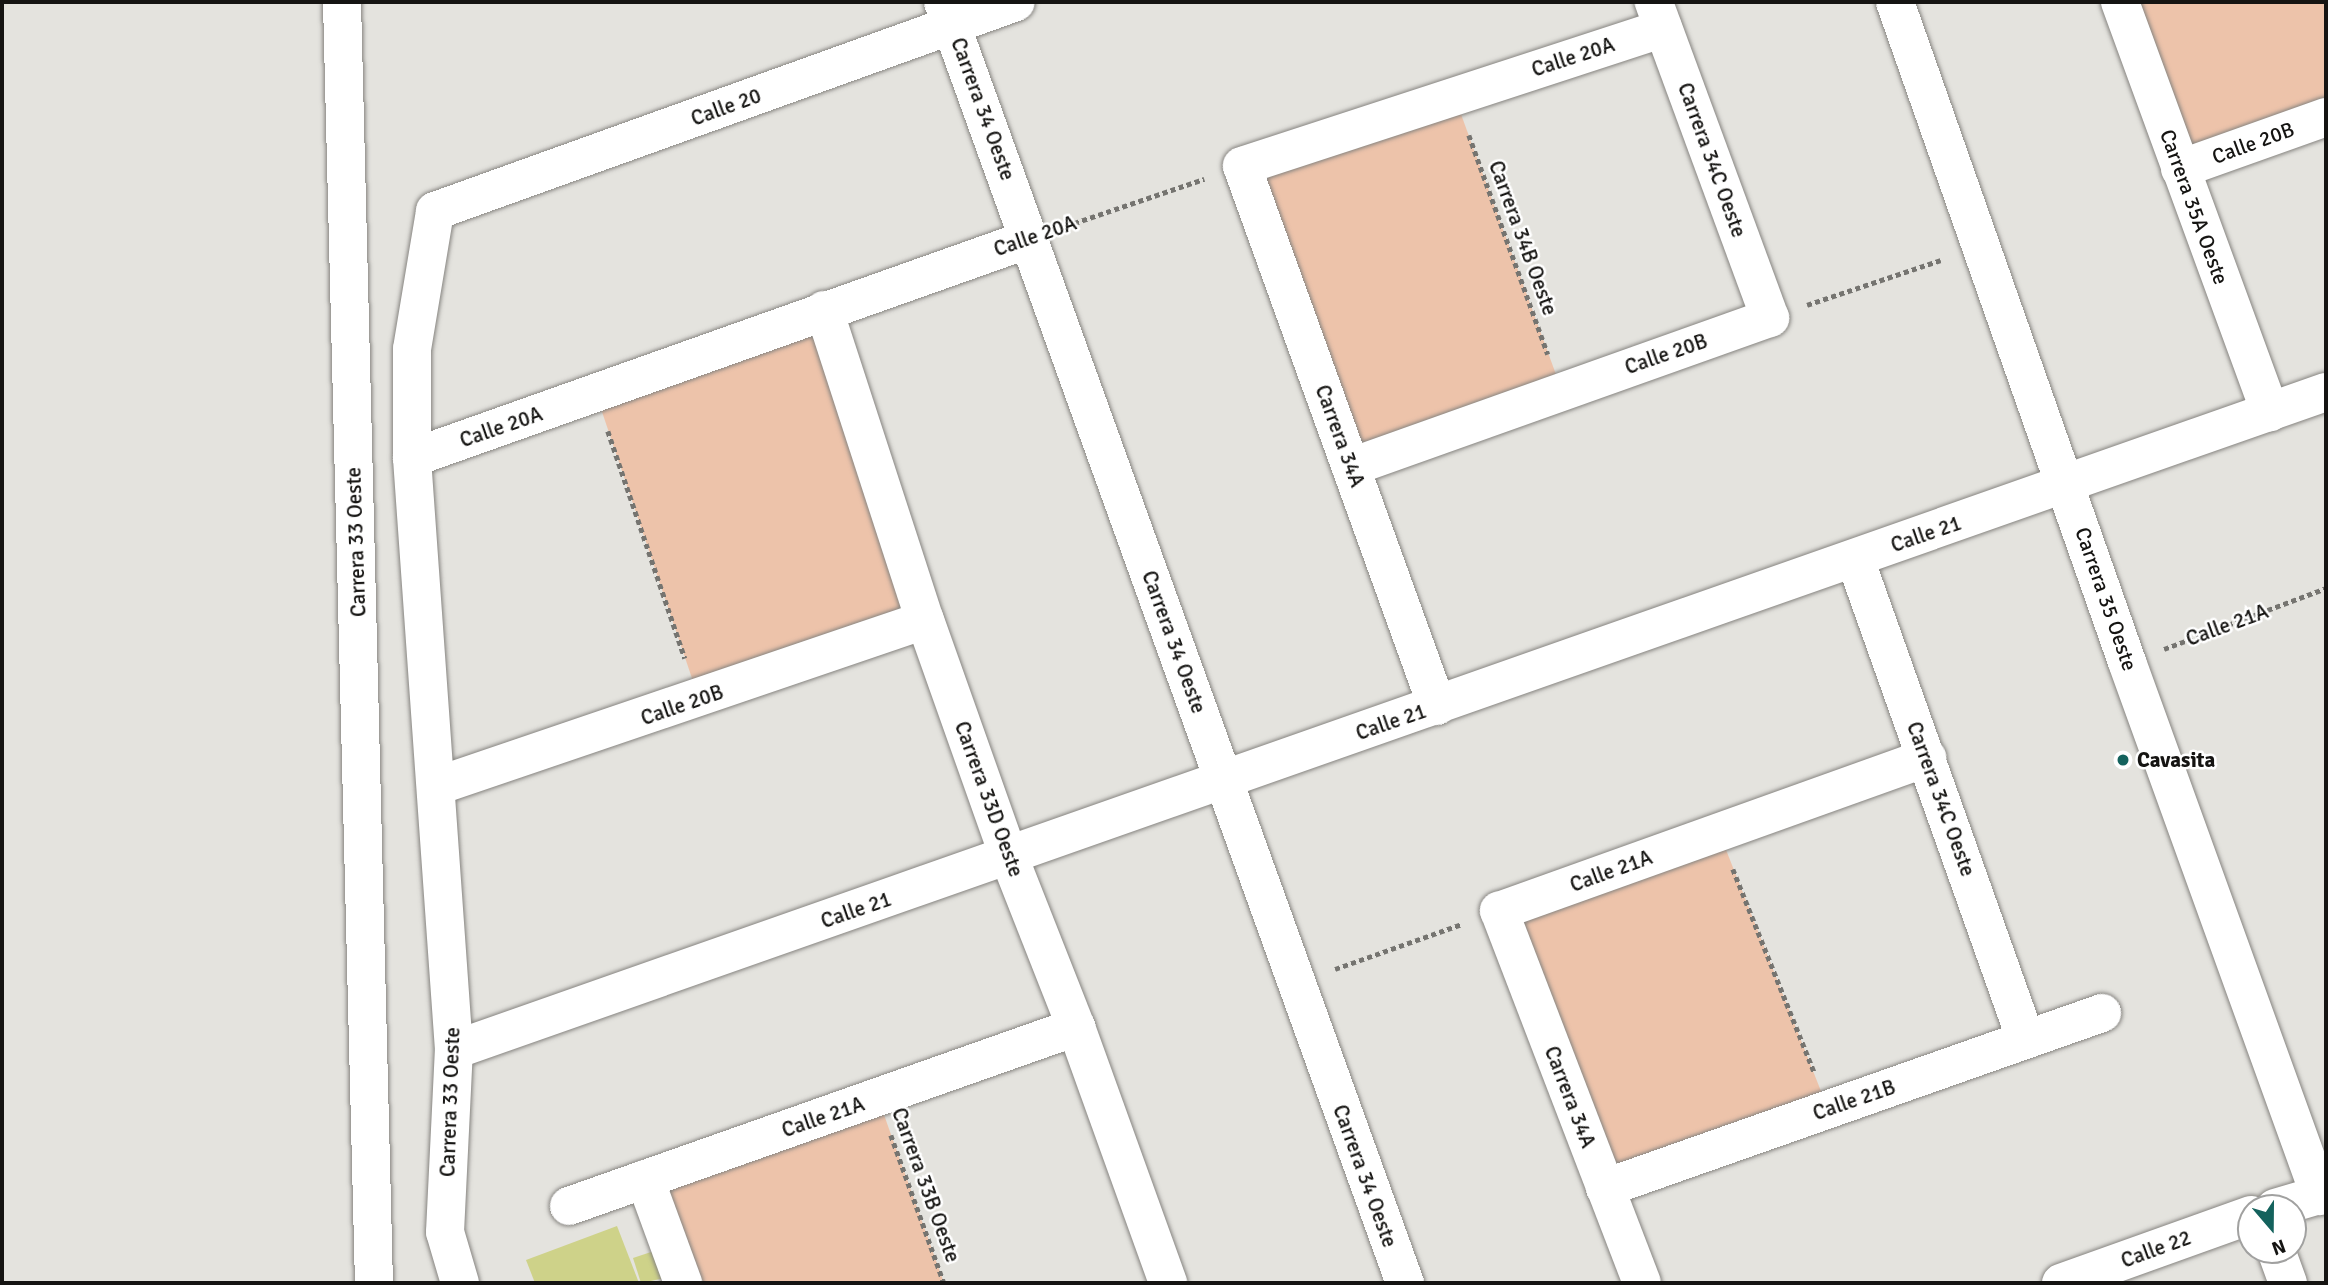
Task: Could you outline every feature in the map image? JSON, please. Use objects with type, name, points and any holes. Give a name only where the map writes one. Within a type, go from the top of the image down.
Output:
[{"type":"street","name":"Carrera 33 Oeste","points":[[342,2],[374,1283]]},
{"type":"street","name":"Calle 20","points":[[435,211],[948,13],[1016,2]]},
{"type":"street","name":"Carrera 35 Oeste","points":[[1895,2],[2067,484],[2127,662],[2323,1195]]},
{"type":"street","name":"Carrera 35A Oeste","points":[[2120,2],[2270,412]]},
{"type":"street","name":"Carrera 34 Oeste","points":[[948,13],[1295,984],[1405,1283]]},
{"type":"street","name":"Calle 20A","points":[[1242,166],[1454,95],[1659,15]]},
{"type":"street","name":"Carrera 34C Oeste","points":[[1659,15],[1770,318]]},
{"type":"street","name":"Calle 20B","points":[[2180,169],[2326,117]]},
{"type":"street","name":"Carrera 34A","points":[[1242,166],[1437,706]]},
{"type":"street","name":"Carrera 33 Oeste","points":[[435,211],[412,348],[412,458],[454,1050],[445,1232],[460,1283]]},
{"type":"street","name":"Calle 20A","points":[[412,458],[1029,239]]},
{"type":"street","name":"Carrera 33D Oeste","points":[[824,310],[925,620],[1009,857],[1076,1027],[1168,1283]]},
{"type":"street","name":"Calle 20B","points":[[1351,467],[1770,318]]},
{"type":"street","name":"Calle 21","points":[[454,1050],[2326,392]]},
{"type":"street","name":"Carrera 34C Oeste","points":[[1855,559],[2026,1040]]},
{"type":"street","name":"Calle 20B","points":[[437,786],[925,620]]},
{"type":"street","name":"Calle 21A","points":[[1499,911],[1927,758]]},
{"type":"street","name":"Carrera 34A","points":[[1499,911],[1642,1283]]},
{"type":"street","name":"Calle 21B","points":[[1605,1188],[2102,1013]]},
{"type":"street","name":"Calle 21A","points":[[569,1206],[1076,1027]]},
{"type":"street","points":[[645,1179],[683,1283]]},
{"type":"street","name":"Calle 22","points":[[2061,1283],[2237,1221]]},
{"type":"street","points":[[2281,1264],[2288,1283]]},
{"type":"path","name":"Carrera 34B Oeste","points":[[1454,95],[1562,391]]},
{"type":"path","name":"Calle 20A","points":[[1029,239],[1242,166]]},
{"type":"path","points":[[1770,318],[1982,247]]},
{"type":"path","points":[[596,394],[699,699]]},
{"type":"path","name":"Calle 21A","points":[[2127,662],[2326,589]]},
{"type":"path","points":[[1719,832],[1828,1109]]},
{"type":"path","points":[[1295,984],[1499,911]]},
{"type":"path","name":"Carrera 33B Oeste","points":[[878,1098],[944,1283]]},
{"type":"shaded area","points":[[2120,2],[2326,2],[2326,117],[2180,169]]},
{"type":"shaded area","points":[[1454,95],[1562,391],[1351,467],[1242,166]]},
{"type":"shaded area","points":[[824,310],[925,620],[699,699],[596,394]]},
{"type":"shaded area","points":[[1719,832],[1828,1109],[1605,1188],[1499,911]]},
{"type":"shaded area","points":[[878,1098],[944,1283],[683,1283],[645,1179]]},
{"type":"building","points":[[617,1226],[639,1283],[535,1283],[526,1260]]},
{"type":"building","points":[[660,1249],[670,1277],[641,1283],[633,1258]]},
{"type":"place","name":"Cavasita","points":[[2123,760]]}]
